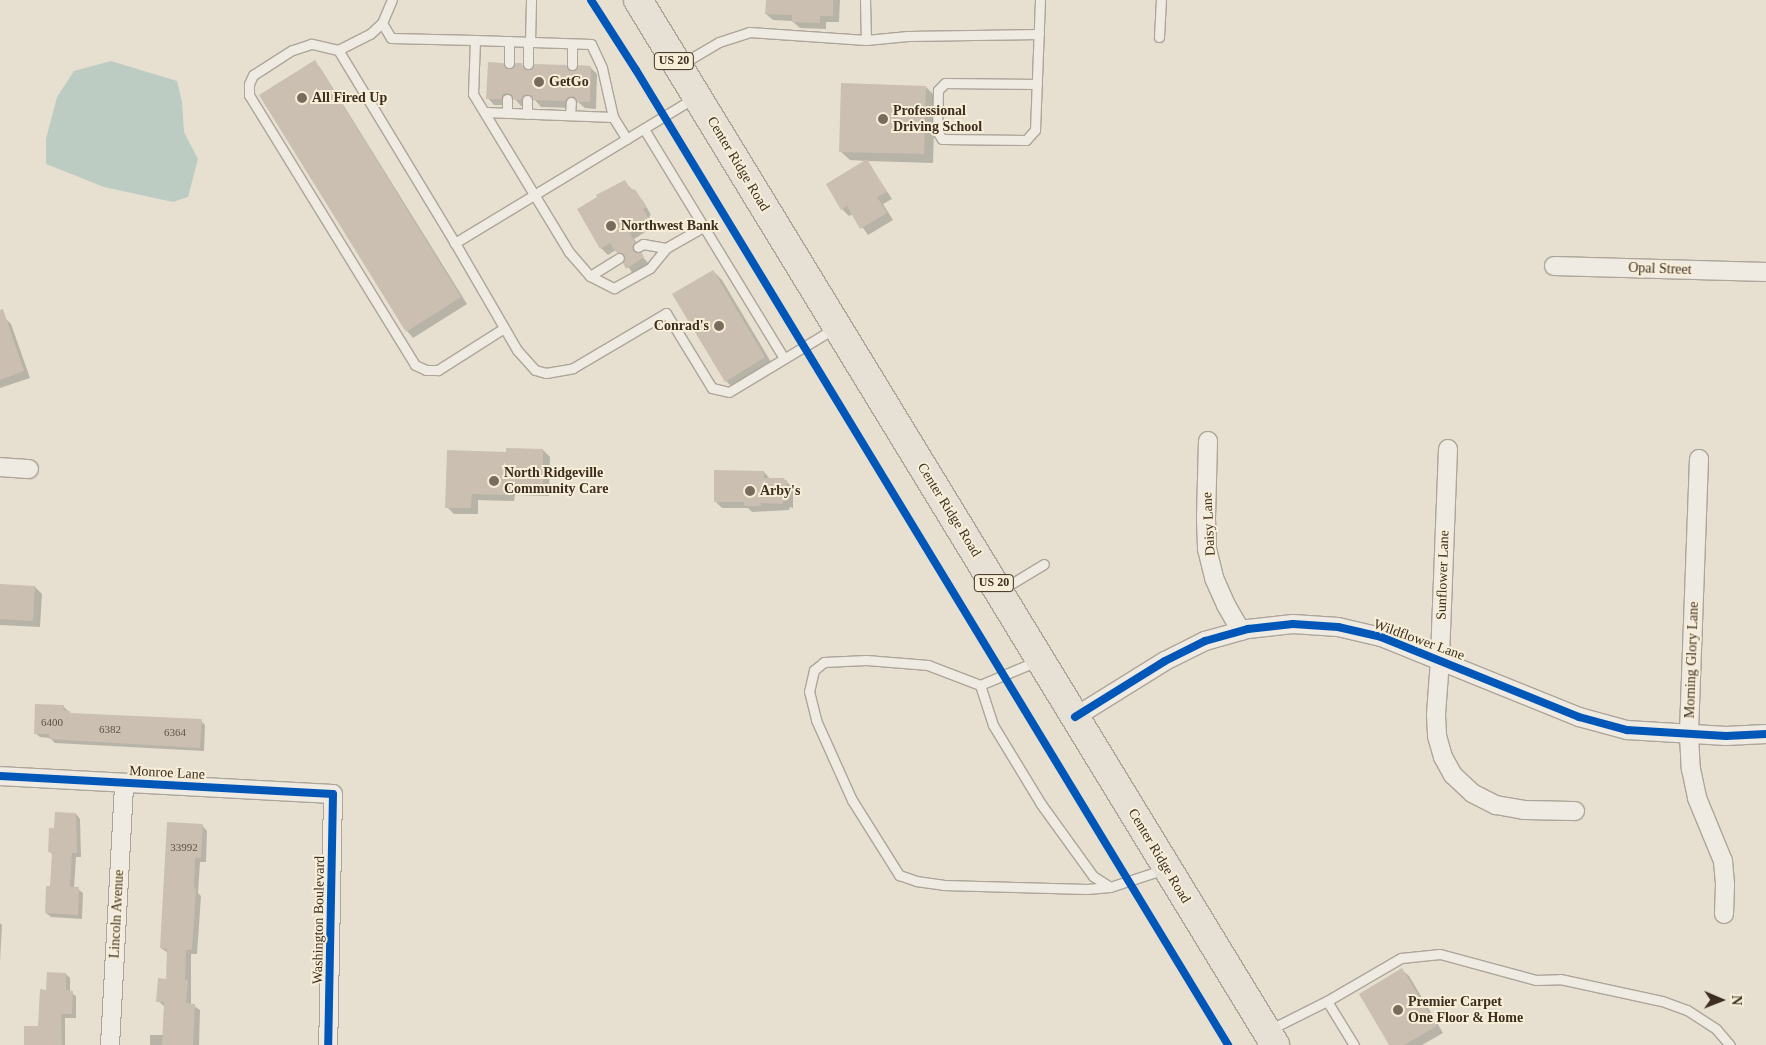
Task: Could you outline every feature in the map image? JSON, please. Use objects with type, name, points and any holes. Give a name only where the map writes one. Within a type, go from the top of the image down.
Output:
[{"type":"main road","name":"Center Ridge Road","points":[[638,0],[1271,1038]]},
{"type":"street","name":"Opal Street","points":[[1554,266],[1766,272]]},
{"type":"street","name":"Daisy Lane","points":[[1208,441],[1207,549],[1214,578],[1226,605],[1241,631]]},
{"type":"street","name":"Sunflower Lane","points":[[1448,449],[1436,716],[1437,736],[1443,756],[1453,775],[1472,794],[1496,805],[1523,810],[1575,811]]},
{"type":"street","name":"Morning Glory Lane","points":[[1699,459],[1689,735],[1691,769],[1697,798],[1723,861],[1725,885],[1724,914]]},
{"type":"street","points":[[0,468],[29,469]]},
{"type":"street","name":"Wildflower Lane","points":[[1074,717],[1166,661],[1206,641],[1241,631],[1293,624],[1338,626],[1381,637],[1594,722],[1627,730],[1689,735],[1738,736],[1766,734]]},
{"type":"street","name":"Monroe Lane","points":[[0,776],[333,794]]},
{"type":"street","name":"Lincoln Avenue","points":[[110,1045],[124,783]]},
{"type":"street","name":"Washington Boulevard","points":[[328,1045],[333,794]]},
{"type":"lane","points":[[392,0],[382,23],[370,34],[338,50],[311,44],[292,50],[254,75],[249,84],[249,95],[415,365],[426,370],[438,370],[504,328]]},
{"type":"lane","points":[[528,64],[531,0]]},
{"type":"lane","points":[[865,0],[866,40]]},
{"type":"lane","points":[[1036,84],[945,83],[938,90],[937,131],[942,139],[1026,140],[1035,130],[1040,0]]},
{"type":"lane","points":[[1160,37],[1161,0]]},
{"type":"lane","points":[[382,23],[391,38],[591,44],[602,68],[613,117],[627,139]]},
{"type":"lane","points":[[678,66],[719,42],[749,32],[866,40],[908,36],[1039,34]]},
{"type":"lane","points":[[474,40],[473,94],[536,194],[569,252],[590,276],[614,288],[650,268],[666,248],[703,227]]},
{"type":"lane","points":[[508,63],[509,41]]},
{"type":"lane","points":[[572,44],[572,65]]},
{"type":"lane","points":[[338,50],[455,243],[504,328],[526,362],[535,370],[546,373],[573,368],[666,313],[712,388],[729,392],[837,327]]},
{"type":"lane","points":[[455,243],[696,97]]},
{"type":"lane","points":[[507,99],[507,113]]},
{"type":"lane","points":[[527,100],[527,114]]},
{"type":"lane","points":[[570,115],[571,102]]},
{"type":"lane","points":[[485,112],[613,117]]},
{"type":"lane","points":[[644,129],[784,358]]},
{"type":"lane","points":[[638,246],[643,244],[666,248]]},
{"type":"lane","points":[[590,276],[619,258]]},
{"type":"lane","points":[[999,591],[1044,564]]},
{"type":"lane","points":[[1040,660],[980,685],[928,664],[866,660],[824,662],[814,670],[809,691],[816,720],[852,800],[899,875],[916,881],[943,885],[1088,889],[1110,887],[1167,869]]},
{"type":"lane","points":[[980,685],[993,725],[1042,804],[1093,876],[1110,887]]},
{"type":"lane","points":[[1271,1038],[1327,1001],[1401,958],[1440,954],[1536,980],[1560,979],[1662,1001],[1688,1010],[1716,1029],[1730,1045]]},
{"type":"lane","points":[[1327,1001],[1354,1045]]},
{"type":"shaded area","points":[[111,61],[177,81],[182,101],[184,132],[198,159],[188,197],[173,202],[104,187],[46,164],[46,139],[57,97],[74,71]]},
{"type":"building","points":[[766,0],[833,0],[833,16],[820,16],[820,23],[792,22],[792,15],[765,14]]},
{"type":"building","points":[[315,60],[461,297],[406,332],[259,95]]},
{"type":"building","name":"GetGo","points":[[488,62],[503,63],[509,69],[513,68],[515,63],[522,63],[523,68],[528,70],[532,69],[534,64],[566,65],[572,71],[576,70],[578,65],[591,66],[590,102],[577,102],[575,97],[571,96],[565,101],[533,100],[527,94],[523,95],[521,100],[513,100],[512,95],[507,93],[503,94],[501,99],[486,99]]},
{"type":"building","name":"Professional Driving School","points":[[841,83],[926,86],[924,154],[839,152]]},
{"type":"building","points":[[867,159],[887,192],[877,197],[887,213],[860,229],[847,206],[841,210],[826,184]]},
{"type":"building","name":"Northwest Bank","points":[[625,180],[631,190],[634,189],[637,192],[646,207],[643,209],[649,219],[629,232],[635,242],[632,247],[633,251],[641,252],[644,257],[626,269],[623,263],[624,254],[616,252],[610,243],[600,249],[577,209],[597,197],[596,195]]},
{"type":"building","name":"Conrad's","points":[[713,270],[765,357],[725,382],[672,294]]},
{"type":"building","points":[[3,309],[24,371],[0,380],[0,310]]},
{"type":"building","name":"North Ridgeville Community Care","points":[[506,448],[543,449],[543,489],[508,489],[508,495],[472,494],[471,508],[445,508],[447,450],[506,452]]},
{"type":"building","name":"Arby's","points":[[714,470],[764,471],[764,478],[784,478],[784,480],[787,480],[787,501],[783,501],[783,504],[761,503],[761,506],[744,506],[744,502],[714,502]]},
{"type":"building","points":[[0,584],[35,586],[33,621],[0,619]]},
{"type":"building","points":[[35,704],[64,705],[63,710],[70,711],[70,713],[202,719],[200,748],[49,739],[49,734],[34,734]]},
{"type":"building","points":[[55,812],[76,813],[77,853],[72,853],[70,887],[79,887],[78,915],[45,913],[46,886],[50,886],[52,852],[48,852],[49,828],[54,828]]},
{"type":"building","points":[[167,822],[203,824],[201,858],[195,858],[194,889],[196,889],[192,950],[186,950],[185,980],[188,980],[186,1003],[195,1004],[193,1045],[162,1045],[164,1002],[156,1002],[158,978],[166,979],[167,949],[160,948]]},
{"type":"building","name":"Premier Carpet One Floor & Home","points":[[1402,968],[1437,1026],[1404,1045],[1389,1045],[1359,994]]},
{"type":"building","points":[[47,972],[66,973],[66,990],[73,991],[72,1014],[61,1014],[62,1045],[24,1045],[24,1026],[38,1026],[40,989],[46,990]]},
{"type":"cycle path","points":[[591,0],[636,70],[1228,1045]]},
{"type":"cycle path","points":[[1075,717],[1165,661],[1205,641],[1248,629],[1293,624],[1338,627],[1381,637],[1579,717],[1627,730],[1726,736],[1766,734]]},
{"type":"cycle path","points":[[0,776],[333,794],[328,1045]]},
{"type":"place","name":"GetGo","points":[[539,82]]},
{"type":"place","name":"All Fired Up","points":[[302,98]]},
{"type":"place","name":"Professional Driving School","points":[[883,119]]},
{"type":"place","name":"Northwest Bank","points":[[611,226]]},
{"type":"place","name":"Conrad's","points":[[719,326]]},
{"type":"place","name":"North Ridgeville Community Care","points":[[494,481]]},
{"type":"place","name":"Arby's","points":[[750,491]]},
{"type":"place","name":"Premier Carpet One Floor & Home","points":[[1398,1010]]}]
